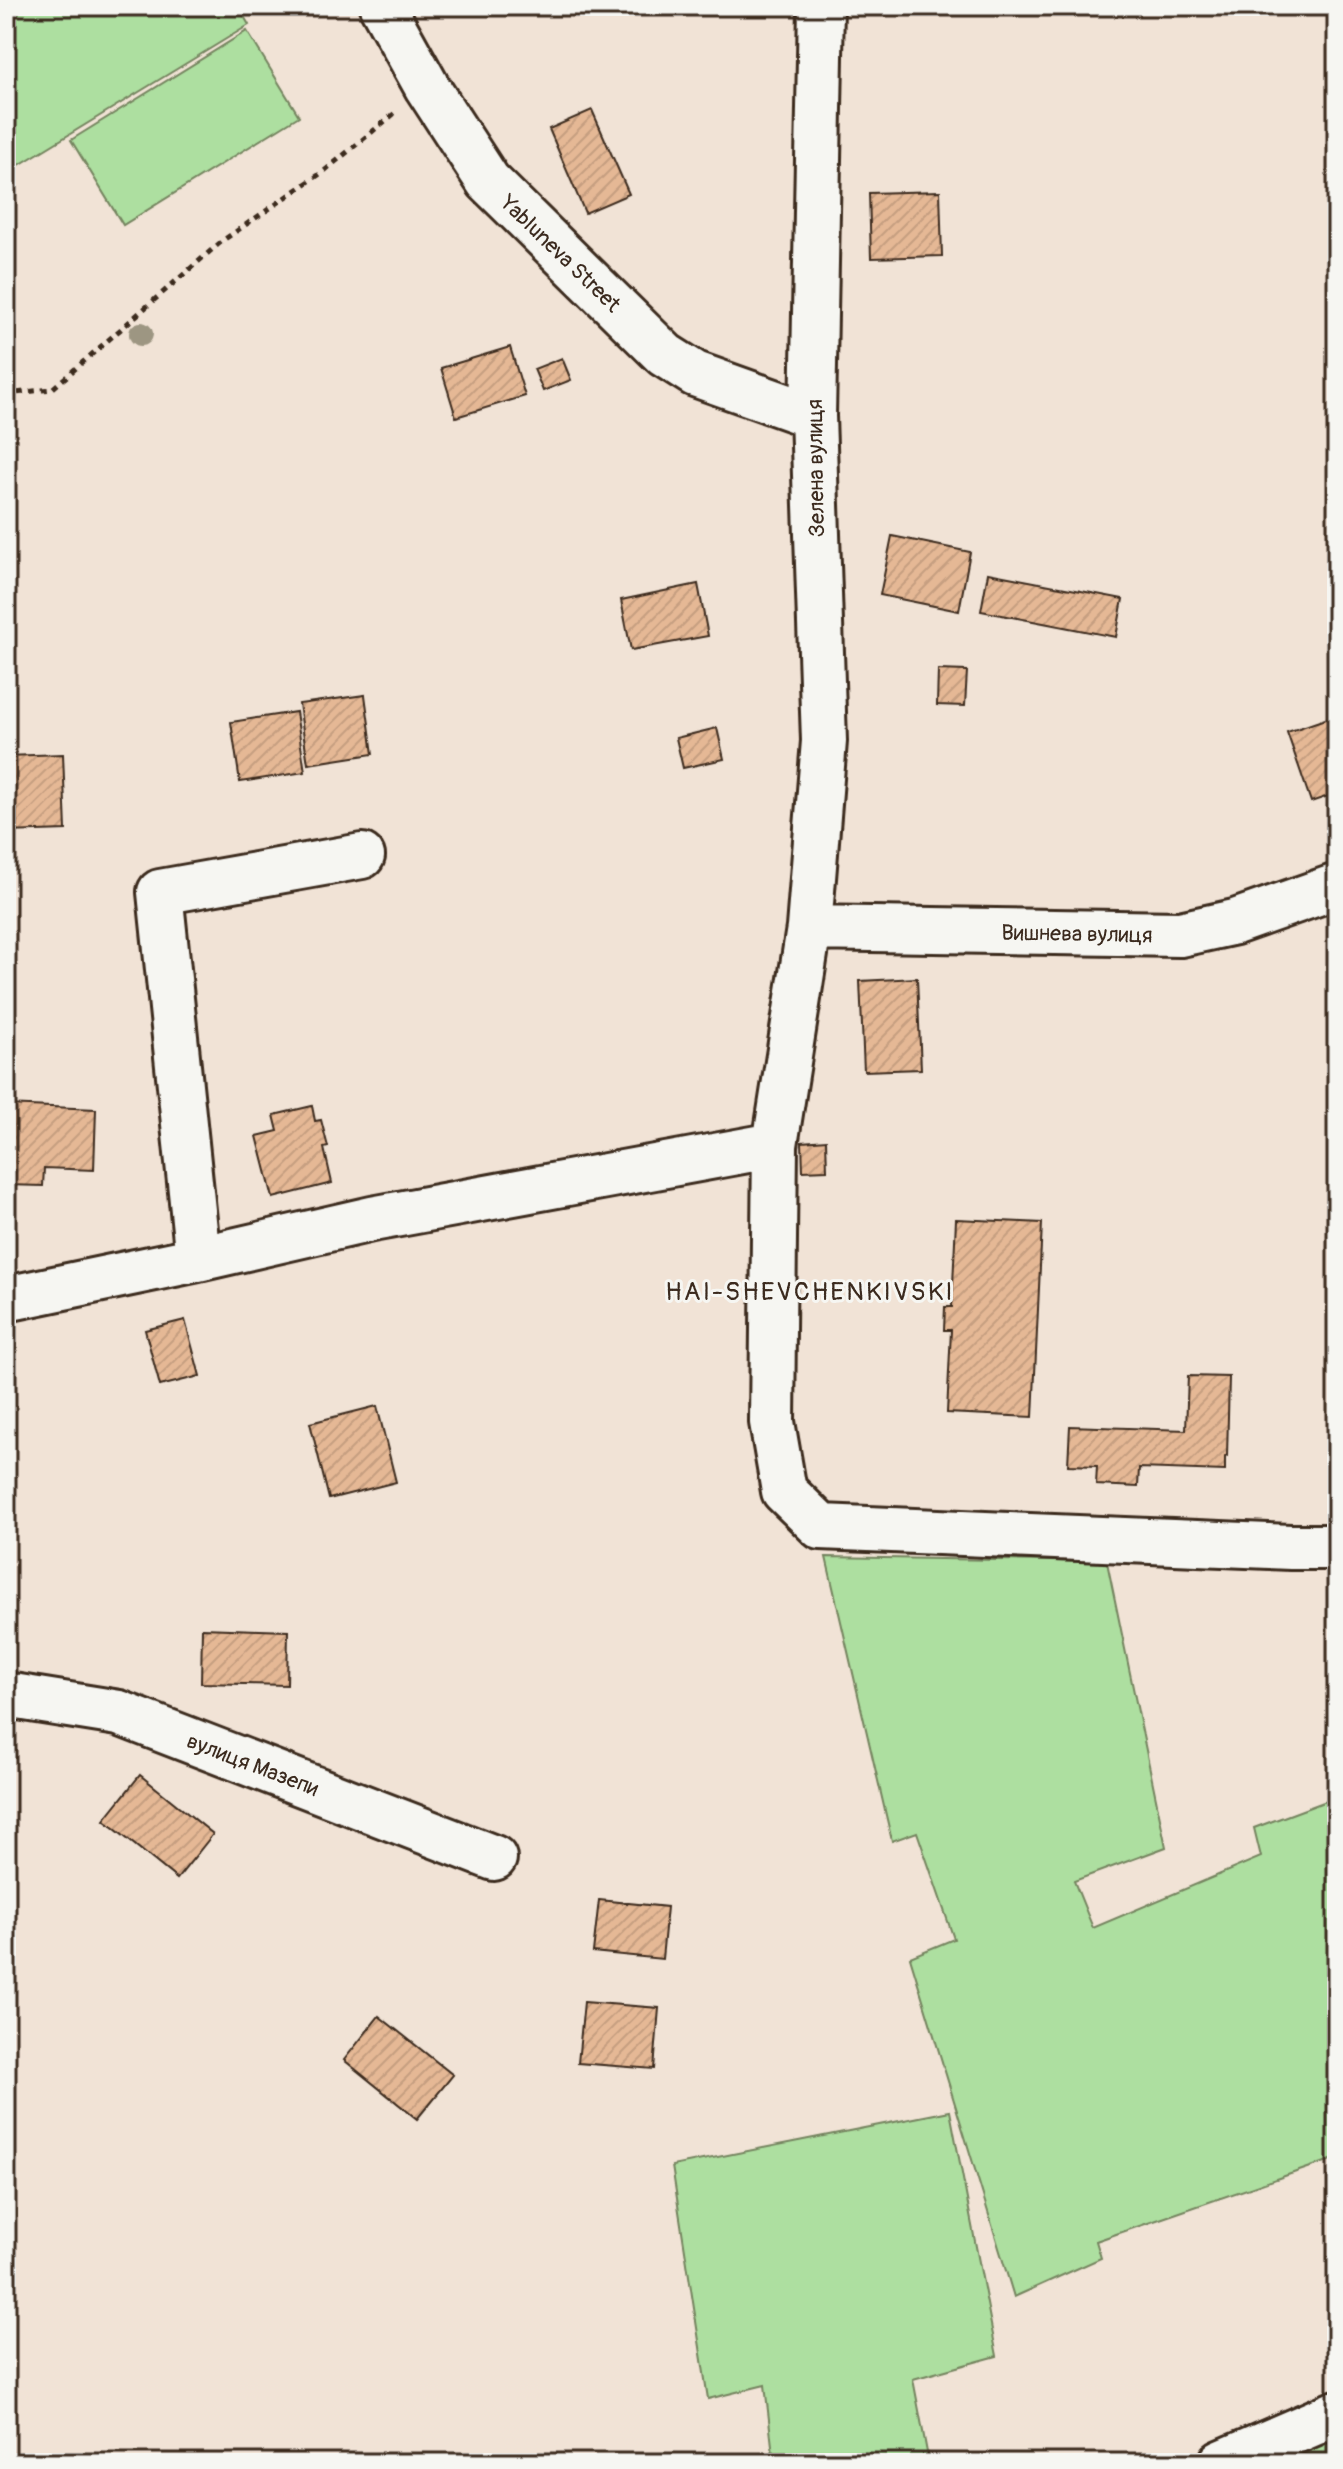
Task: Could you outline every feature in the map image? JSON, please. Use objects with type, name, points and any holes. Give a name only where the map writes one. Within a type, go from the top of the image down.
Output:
[{"type":"street","name":"Yabluneva Street","points":[[382,6],[427,87],[488,181],[665,355],[695,374],[813,416]]},
{"type":"street","name":"Зелена вулиця","points":[[821,6],[813,416],[824,741],[809,928],[775,1145],[772,1422],[784,1491],[821,1527],[1337,1547]]},
{"type":"street","points":[[198,1259],[160,892],[362,856]]},
{"type":"street","name":"Вишнева вулиця","points":[[809,928],[1180,934],[1235,922],[1337,886]]},
{"type":"street","points":[[6,1299],[372,1219],[775,1145]]},
{"type":"street","name":"вулиця Мазепи","points":[[6,1695],[119,1713],[494,1858]]},
{"type":"street","points":[[1221,2463],[1337,2413]]},
{"type":"path","points":[[6,394],[52,389],[222,241],[323,172],[427,87]]},
{"type":"green space","points":[[6,6],[238,6],[249,25],[6,173]]},
{"type":"green space","points":[[247,31],[299,116],[123,225],[71,140]]},
{"type":"green space","points":[[826,1557],[1107,1562],[1166,1847],[1074,1881],[1093,1928],[1261,1857],[1254,1828],[1337,1797],[1337,2158],[1096,2241],[1101,2258],[1014,2297],[910,1957],[954,1939],[917,1832],[892,1841]]},
{"type":"green space","points":[[950,2111],[997,2356],[913,2379],[929,2463],[774,2463],[765,2385],[708,2399],[672,2166]]},
{"type":"green space","points":[[1337,2431],[1337,2463],[1257,2463]]},
{"type":"building","points":[[592,110],[629,194],[585,213],[549,129]]},
{"type":"building","points":[[940,191],[942,256],[871,258],[869,193]]},
{"type":"building","points":[[510,347],[525,396],[456,417],[441,368]]},
{"type":"building","points":[[562,358],[571,380],[543,391],[534,369]]},
{"type":"building","points":[[892,536],[970,552],[959,611],[880,595]]},
{"type":"building","points":[[988,573],[1123,599],[1116,637],[981,611]]},
{"type":"building","points":[[698,584],[708,636],[631,650],[621,600]]},
{"type":"building","points":[[938,670],[967,671],[965,706],[937,705]]},
{"type":"building","points":[[365,695],[373,754],[308,764],[299,704]]},
{"type":"building","points":[[296,712],[305,772],[240,782],[231,722]]},
{"type":"building","points":[[1337,715],[1337,793],[1311,802],[1287,732]]},
{"type":"building","points":[[717,728],[724,759],[683,768],[676,738]]},
{"type":"building","points":[[63,754],[66,830],[7,832],[6,756]]},
{"type":"building","points":[[917,978],[921,1069],[864,1071],[860,981]]},
{"type":"building","points":[[6,1105],[96,1109],[94,1170],[44,1168],[43,1186],[6,1185]]},
{"type":"building","points":[[312,1106],[315,1121],[321,1120],[332,1183],[273,1198],[257,1136],[278,1131],[274,1115]]},
{"type":"building","points":[[826,1140],[827,1170],[803,1171],[802,1142]]},
{"type":"building","points":[[956,1219],[1042,1223],[1033,1417],[947,1413],[951,1330],[944,1330],[945,1307],[952,1307]]},
{"type":"building","points":[[185,1320],[200,1376],[160,1386],[145,1330]]},
{"type":"building","points":[[1188,1376],[1229,1377],[1225,1471],[1139,1468],[1138,1487],[1096,1485],[1097,1466],[1068,1465],[1070,1426],[1186,1430]]},
{"type":"building","points":[[377,1406],[396,1482],[329,1499],[310,1423]]},
{"type":"building","points":[[202,1628],[288,1631],[287,1685],[201,1683]]},
{"type":"building","points":[[140,1775],[213,1834],[177,1879],[104,1820]]},
{"type":"building","points":[[599,1900],[667,1907],[662,1959],[593,1952]]},
{"type":"building","points":[[584,2002],[659,2008],[654,2069],[578,2063]]},
{"type":"building","points":[[379,2016],[453,2075],[417,2119],[344,2060]]},
{"type":"district","name":"HAI-SHEVCHENKIVSKI","points":[[810,1291]]}]
